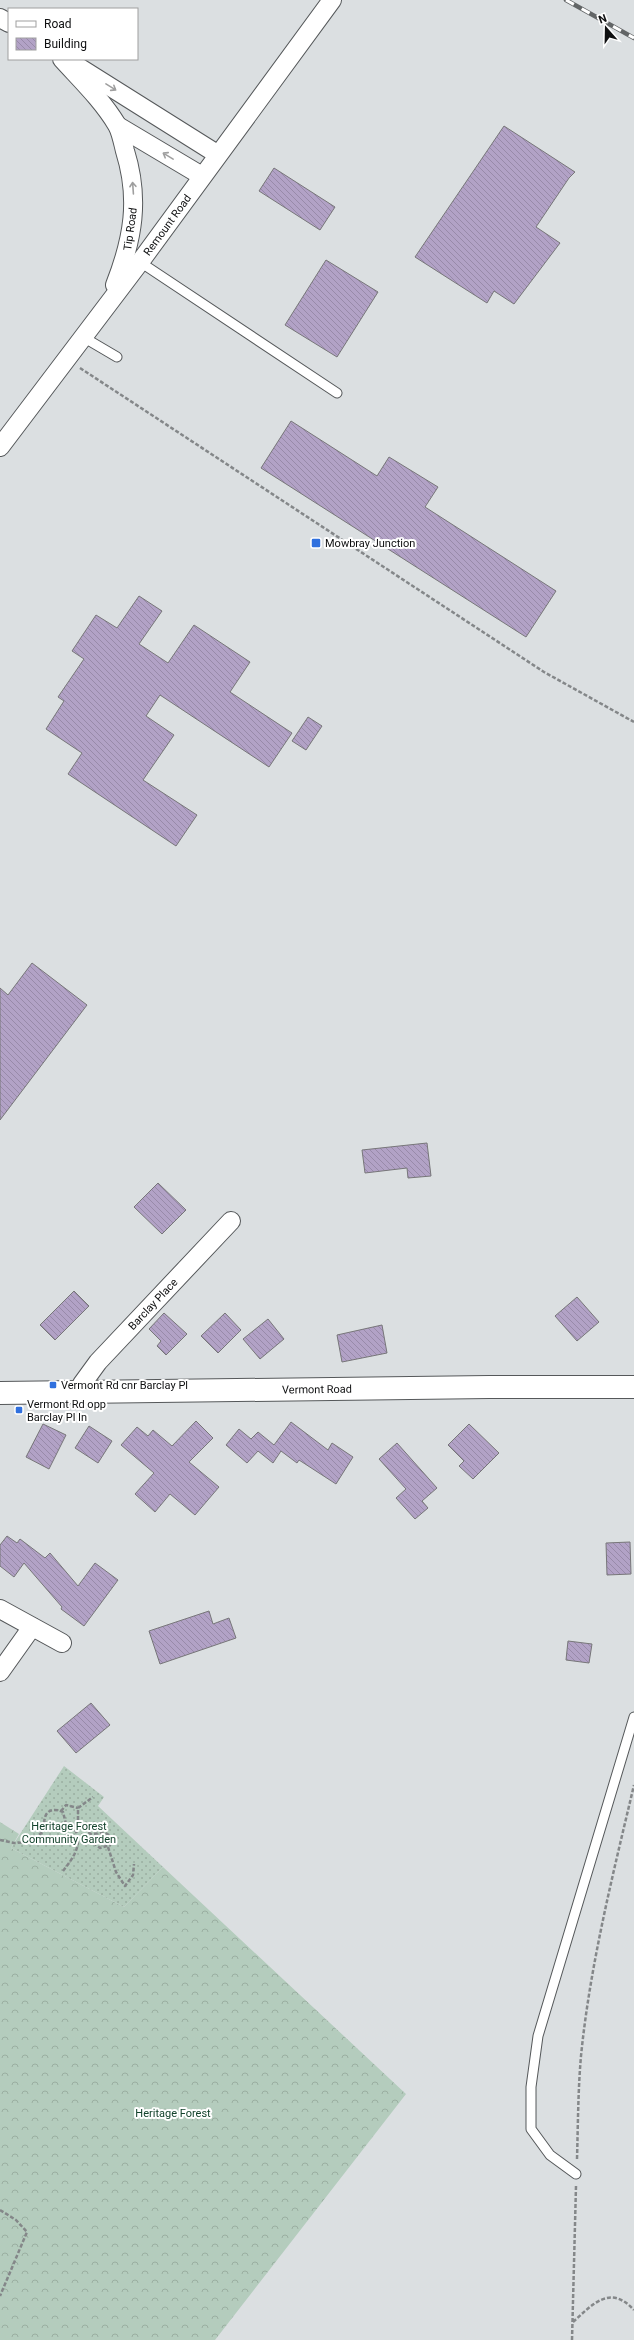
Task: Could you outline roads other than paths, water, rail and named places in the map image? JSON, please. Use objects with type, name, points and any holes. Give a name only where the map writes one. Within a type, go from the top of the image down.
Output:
[{"type":"street","name":"Remount Road","points":[[0,447],[140,262],[217,154],[332,0]]},
{"type":"street","name":"Tip Road","points":[[63,60],[93,92],[122,128],[202,176]]},
{"type":"street","points":[[68,60],[217,154]]},
{"type":"street","points":[[122,128],[140,106]]},
{"type":"street","name":"Tip Road","points":[[106,306],[126,256],[134,209],[132,172],[122,128]]},
{"type":"street","name":"Barclay Place","points":[[81,1392],[82,1384],[98,1362],[231,1221]]},
{"type":"street","name":"Vermont Road","points":[[0,1393],[634,1387]]},
{"type":"street","points":[[0,1609],[62,1644]]},
{"type":"street","points":[[0,1672],[32,1627]]},
{"type":"lane","points":[[140,262],[337,392]]},
{"type":"lane","points":[[83,337],[118,357]]},
{"type":"lane","points":[[576,2174],[550,2155],[531,2129],[530,2087],[538,2036],[634,1717]]},
{"type":"railway","points":[[566,0],[634,38]]},
{"type":"place","name":"Mowbray Junction","points":[[316,543]]},
{"type":"place","name":"Vermont Rd cnr Barclay Pl","points":[[53,1385]]},
{"type":"place","name":"Vermont Rd opp Barclay Pl In","points":[[19,1410]]},
{"type":"park label","name":"Heritage Forest Community Garden","points":[[69,1832]]},
{"type":"park label","name":"Heritage Forest","points":[[173,2113]]}]
